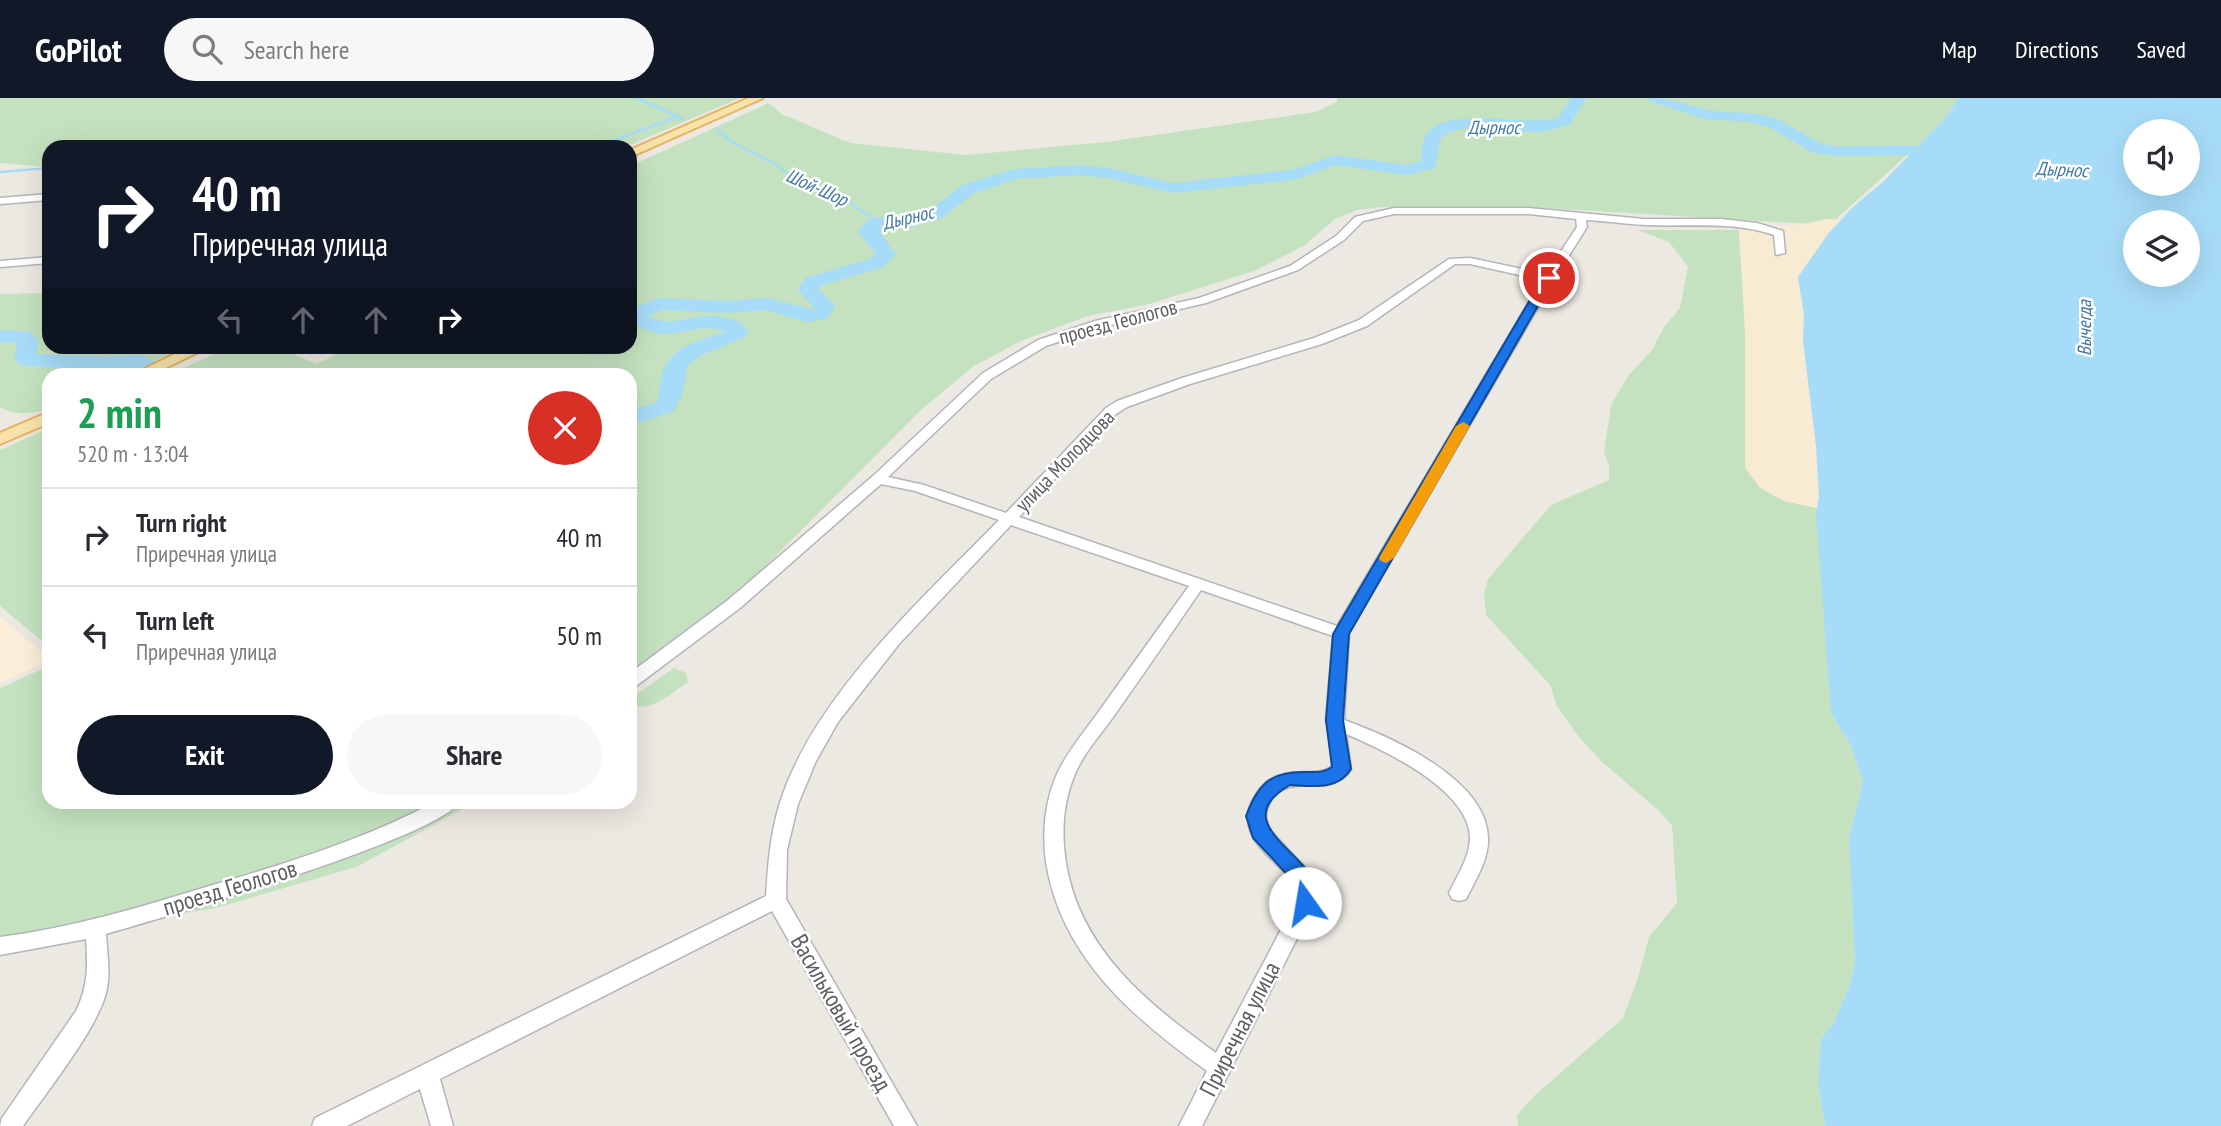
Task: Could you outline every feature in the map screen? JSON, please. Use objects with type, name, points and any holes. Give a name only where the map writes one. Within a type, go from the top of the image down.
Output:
[{"type":"main road","points":[[637,151],[758,98]]},
{"type":"main road","points":[[156,368],[187,354]]},
{"type":"main road","points":[[0,439],[42,420]]},
{"type":"street","points":[[0,201],[42,198]]},
{"type":"street","name":"проезд Геологов","points":[[637,677],[734,604],[878,479],[987,376],[1032,348],[1084,328],[1202,301],[1278,275],[1307,261],[1340,238],[1359,219],[1367,216],[1420,210],[1580,214],[1644,222],[1721,222],[1757,226],[1779,233],[1780,253]]},
{"type":"street","name":"Приречная улица","points":[[1190,1126],[1305,903],[1307,883],[1260,832],[1255,816],[1261,800],[1275,785],[1287,778],[1327,779],[1342,769],[1336,724],[1341,634],[1549,278],[1582,227],[1580,214]]},
{"type":"street","points":[[0,264],[42,261]]},
{"type":"street","name":"улица Молодцова","points":[[776,900],[775,876],[786,816],[809,755],[846,696],[911,621],[1111,411],[1122,404],[1186,381],[1318,341],[1363,323],[1454,261],[1470,261],[1549,278]]},
{"type":"street","points":[[878,479],[919,488],[1341,634]]},
{"type":"street","points":[[1198,584],[1071,764],[1058,789],[1052,827],[1055,872],[1068,914],[1090,952],[1124,992],[1170,1032],[1220,1068]]},
{"type":"street","points":[[1336,724],[1374,738],[1405,754],[1439,778],[1475,816],[1479,835],[1475,860],[1459,893]]},
{"type":"street","name":"проезд Геологов","points":[[0,946],[43,940],[95,928],[361,845],[438,809]]},
{"type":"street","points":[[323,1126],[776,900]]},
{"type":"street","name":"Васильковый проезд","points":[[776,900],[906,1126]]},
{"type":"street","points":[[10,1126],[84,1018],[96,993],[98,967],[95,928]]},
{"type":"street","points":[[427,1074],[442,1126]]},
{"type":"shaded area","points":[[0,617],[42,652],[42,664],[0,683]]},
{"type":"green space","points":[[0,98],[740,98],[637,142],[42,140],[42,166],[0,163]]},
{"type":"green space","points":[[1337,98],[1958,98],[1947,116],[1924,140],[1836,219],[1812,224],[1529,207],[1382,207],[1357,210],[1335,219],[1305,245],[1257,270],[1149,304],[1088,316],[1021,341],[974,366],[921,410],[681,651],[637,684],[637,368],[183,368],[215,354],[293,354],[317,364],[337,354],[637,354],[637,163],[769,103],[782,114],[850,143],[966,155],[1106,142],[1316,112],[1337,102]]},
{"type":"green space","points":[[1638,230],[1739,230],[1745,329],[1784,501],[1817,508],[1831,713],[1851,746],[1863,781],[1849,839],[1855,963],[1849,987],[1834,1022],[1821,1039],[1818,1084],[1825,1126],[1518,1126],[1517,1115],[1535,1095],[1623,1018],[1649,937],[1677,903],[1672,825],[1602,762],[1578,736],[1557,706],[1550,685],[1486,615],[1484,594],[1488,579],[1551,505],[1609,480],[1609,466],[1604,452],[1611,405],[1628,376],[1652,350],[1664,327],[1680,308],[1688,267],[1669,242]]},
{"type":"green space","points":[[42,293],[42,354],[170,354],[138,368],[42,368],[42,411],[24,413],[5,410],[0,407],[0,294]]},
{"type":"green space","points":[[42,431],[42,641],[0,606],[0,450]]},
{"type":"green space","points":[[674,668],[686,673],[688,682],[654,704],[637,706],[637,694]]},
{"type":"green space","points":[[42,669],[42,809],[463,809],[356,867],[216,908],[158,917],[41,949],[0,954],[0,688]]},
{"type":"sand","points":[[1826,219],[1843,220],[1828,234],[1798,277],[1816,446],[1819,497],[1817,508],[1784,501],[1760,488],[1745,468],[1745,329],[1739,230],[1755,224],[1793,226]]},
{"type":"water","name":"Вычегда","points":[[1958,98],[2221,98],[2221,1126],[1825,1126],[1818,1084],[1821,1039],[1834,1022],[1849,987],[1855,963],[1849,839],[1863,781],[1851,746],[1831,713],[1816,514],[1819,497],[1816,446],[1798,277],[1828,234],[1852,208],[1885,180],[1947,116]]},
{"type":"waterway","name":"Шой-Шор","points":[[637,98],[678,117]]},
{"type":"waterway","name":"Дырнос","points":[[637,414],[646,414],[666,406],[673,373],[686,355],[738,333],[733,326],[712,322],[656,328],[639,319],[638,313],[658,304],[726,307],[767,304],[807,316],[820,315],[825,306],[808,290],[812,282],[876,263],[886,255],[882,246],[867,232],[872,226],[881,222],[909,221],[936,214],[968,189],[1014,174],[1078,170],[1109,173],[1173,188],[1294,175],[1335,160],[1407,170],[1429,164],[1432,140],[1440,130],[1466,124],[1548,126],[1564,121],[1579,98]]},
{"type":"waterway","name":"Дырнос","points":[[1655,98],[1704,114],[1753,117],[1777,125],[1813,148],[1838,151],[1910,150],[1952,157]]},
{"type":"waterway","points":[[616,140],[678,117]]},
{"type":"waterway","name":"Шой-Шор","points":[[678,117],[683,119]]},
{"type":"waterway","name":"Шой-Шор","points":[[717,130],[735,144],[777,165],[799,182],[837,192],[864,213],[881,222]]},
{"type":"waterway","points":[[0,172],[42,169]]},
{"type":"waterway","name":"Дырнос","points":[[0,336],[23,337],[28,342],[25,356],[27,360],[106,364],[140,362],[152,368]]},
{"type":"slow traffic","points":[[1386,558],[1463,426]]},
{"type":"route","points":[[1305,903],[1307,883],[1260,832],[1255,816],[1261,800],[1275,785],[1287,778],[1327,779],[1336,776],[1342,769],[1335,720],[1341,634],[1549,278]]}]
